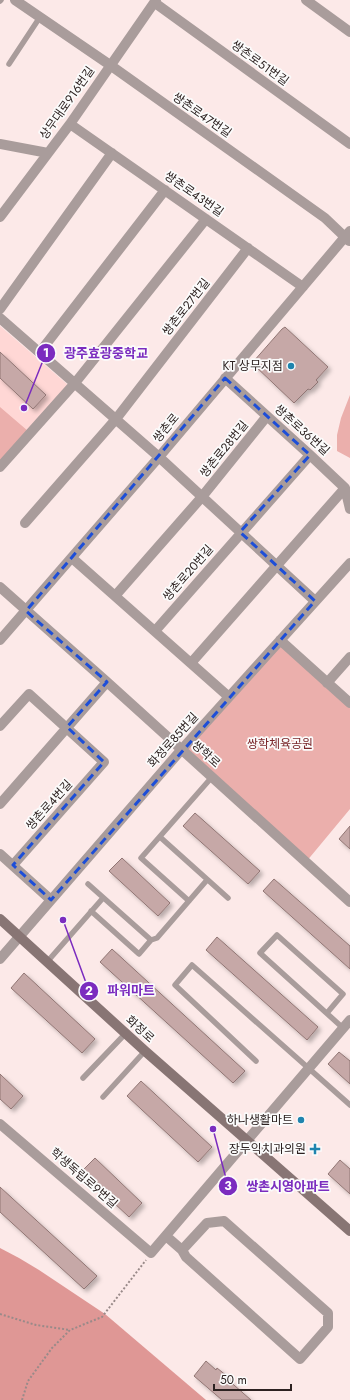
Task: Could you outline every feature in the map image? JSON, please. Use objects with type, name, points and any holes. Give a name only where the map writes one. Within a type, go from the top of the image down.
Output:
[{"type":"street","name":"쌍촌로47번길","points":[[15,0],[110,65],[325,218],[348,237]]},
{"type":"street","points":[[306,0],[349,31]]},
{"type":"street","name":"상무대로916번길","points":[[0,217],[4,208],[70,124],[154,1]]},
{"type":"street","name":"쌍촌로51번길","points":[[154,1],[350,144]]},
{"type":"street","name":"쌍촌로43번길","points":[[70,124],[303,287]]},
{"type":"street","points":[[0,144],[48,153]]},
{"type":"street","points":[[0,309],[112,153]]},
{"type":"street","points":[[40,352],[165,190]]},
{"type":"street","points":[[0,467],[75,383],[206,219]]},
{"type":"street","name":"쌍촌로","points":[[0,640],[159,457],[303,287],[348,237]]},
{"type":"street","name":"쌍촌로27번길","points":[[25,523],[116,419],[248,248]]},
{"type":"street","points":[[0,318],[159,457]]},
{"type":"street","name":"쌍촌로36번길","points":[[225,378],[310,454],[345,488]]},
{"type":"street","name":"쌍촌로28번길","points":[[201,498],[267,416]]},
{"type":"street","points":[[240,532],[310,454]]},
{"type":"street","name":"쌍촌로28번길","points":[[159,457],[201,498],[316,601]]},
{"type":"street","points":[[345,488],[350,509]]},
{"type":"street","points":[[191,663],[345,488]]},
{"type":"street","points":[[115,596],[201,498]]},
{"type":"street","name":"쌍촌로20번길","points":[[155,631],[240,532]]},
{"type":"street","points":[[72,558],[229,697]]},
{"type":"street","name":"화정로85번길","points":[[0,959],[182,749],[350,563]]},
{"type":"street","name":"쌍학로","points":[[0,587],[182,749],[350,902]]},
{"type":"street","points":[[280,640],[350,703]]},
{"type":"street","points":[[327,683],[350,657]]},
{"type":"street","points":[[0,804],[107,682]]},
{"type":"street","points":[[0,726],[29,694],[67,727]]},
{"type":"street","name":"쌍촌로4번길","points":[[13,865],[104,762],[67,727]]},
{"type":"street","points":[[0,854],[51,900]]},
{"type":"street","name":"화정로","points":[[0,919],[145,1051],[350,1231]]},
{"type":"street","points":[[151,1253],[347,1024]]},
{"type":"street","name":"학생독립로9번길","points":[[0,1124],[151,1253]]},
{"type":"street","points":[[166,1236],[182,1250],[186,1257],[300,1359],[328,1327],[328,1314],[224,1221],[207,1222],[182,1250]]},
{"type":"lane","points":[[10,64],[40,17]]},
{"type":"lane","points":[[189,901],[141,858],[212,777]]},
{"type":"lane","points":[[160,837],[228,898]]},
{"type":"lane","points":[[91,911],[139,954],[151,940],[157,938],[207,880]]},
{"type":"lane","points":[[88,884],[151,940]]},
{"type":"lane","points":[[47,962],[103,898]]},
{"type":"lane","points":[[327,1013],[343,994],[277,935],[260,953],[327,1013],[347,1024]]},
{"type":"lane","points":[[256,1061],[175,985],[192,965],[350,1105]]},
{"type":"lane","points":[[83,1078],[126,1033]]},
{"type":"lane","points":[[104,1097],[145,1051]]},
{"type":"path","points":[[22,1400],[28,1381],[52,1348],[70,1330],[102,1317],[151,1253]]},
{"type":"path","points":[[0,1314],[36,1325],[70,1330]]},
{"type":"highlighted area","points":[[225,378],[310,455],[240,532],[315,601],[51,900],[13,865],[104,762],[67,727],[107,682],[26,611]]},
{"type":"shaded area","points":[[0,326],[68,385],[0,462]]},
{"type":"shaded area","points":[[0,1248],[39,1270],[105,1314],[206,1400],[0,1400]]},
{"type":"green space","points":[[350,395],[350,458],[337,451],[337,435],[341,418]]},
{"type":"green space","points":[[0,407],[28,431],[0,462]]},
{"type":"green space","name":"쌍학체육공원","points":[[280,640],[350,703],[350,809],[306,862],[182,749]]},
{"type":"building","name":"KT 상무지점","points":[[285,327],[328,367],[316,380],[318,382],[310,390],[308,389],[294,403],[254,365],[253,362]]},
{"type":"building","points":[[0,352],[46,395],[33,409],[0,378]]},
{"type":"building","points":[[195,813],[260,871],[248,884],[183,826]]},
{"type":"building","points":[[350,826],[350,849],[339,839]]},
{"type":"building","points":[[122,858],[170,903],[158,916],[109,871]]},
{"type":"building","points":[[274,879],[350,946],[350,969],[263,891]]},
{"type":"building","points":[[217,937],[318,1027],[307,1040],[206,950]]},
{"type":"building","points":[[112,949],[245,1071],[233,1083],[100,962]]},
{"type":"building","points":[[24,973],[95,1039],[82,1053],[11,988]]},
{"type":"building","points":[[339,1052],[350,1061],[350,1084],[328,1064]]},
{"type":"building","points":[[0,1074],[23,1096],[11,1109],[0,1099]]},
{"type":"building","points":[[141,1081],[212,1147],[198,1162],[127,1096]]},
{"type":"building","points":[[95,1158],[142,1203],[129,1217],[81,1172]]},
{"type":"building","points":[[340,1160],[350,1169],[350,1194],[328,1174]]},
{"type":"building","points":[[0,1187],[97,1276],[84,1289],[0,1212]]},
{"type":"building","points":[[206,1361],[216,1370],[217,1368],[227,1376],[226,1378],[251,1400],[222,1400],[194,1376]]},
{"type":"place","name":"KT 상무지점","points":[[291,366]]},
{"type":"place","name":"광주효광중학교","points":[[24,408]]},
{"type":"place","name":"파워마트","points":[[63,920]]},
{"type":"place","name":"하나생활마트","points":[[301,1120]]},
{"type":"place","name":"쌍촌시영아파트","points":[[213,1129]]},
{"type":"place","name":"장두익치과의원","points":[[315,1149]]}]
